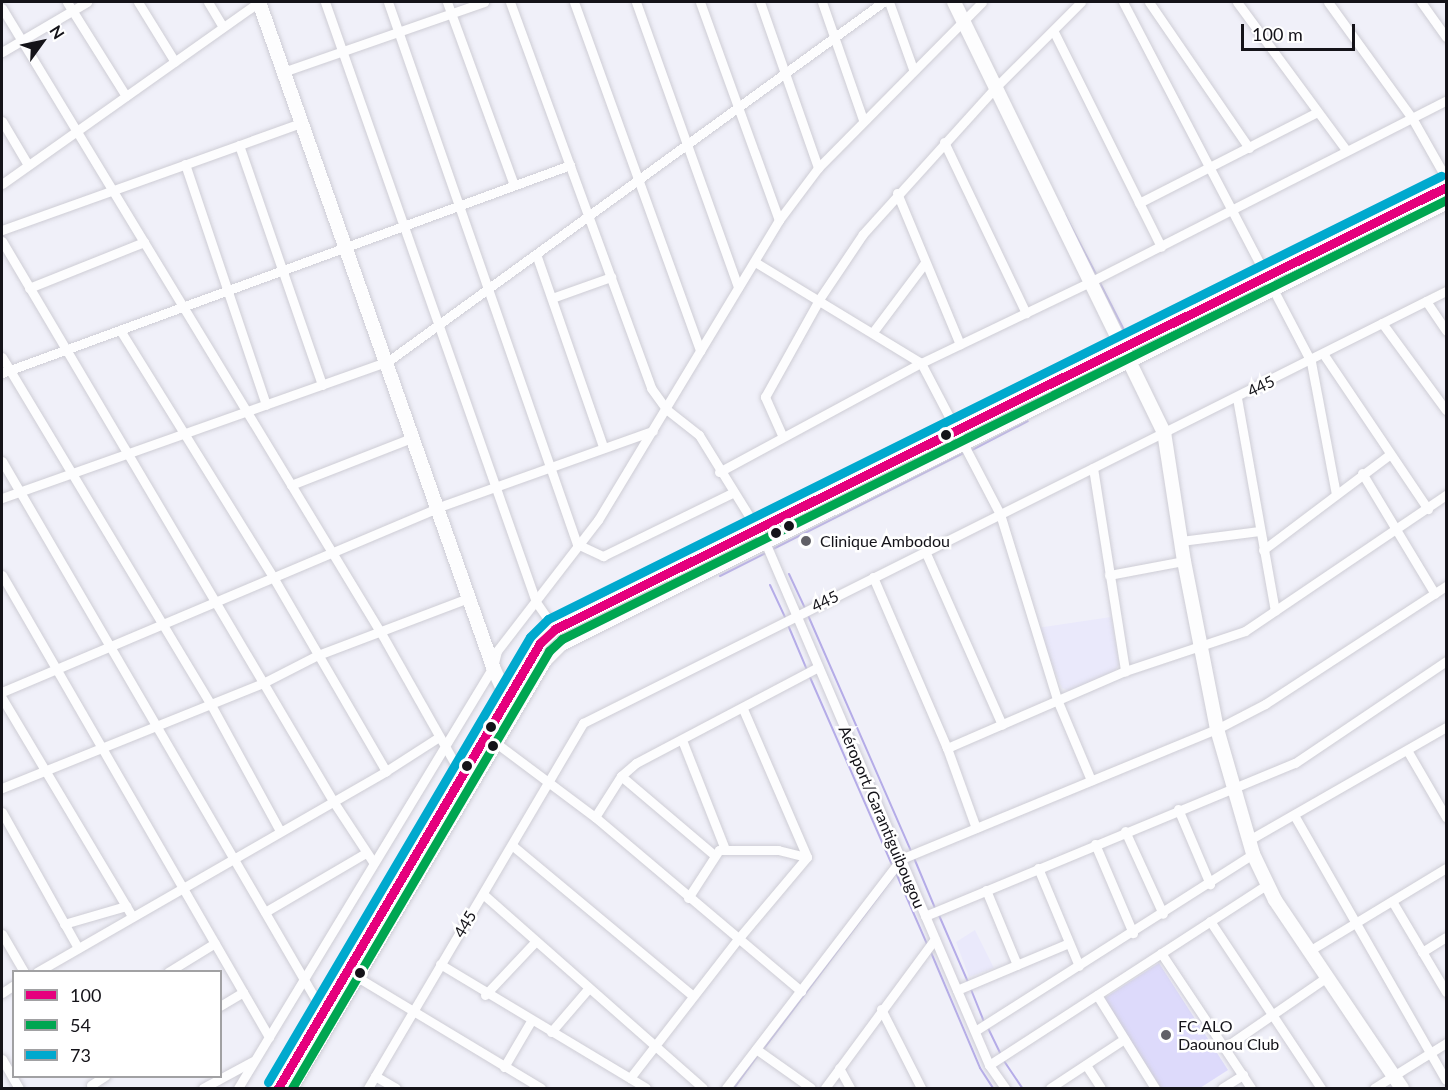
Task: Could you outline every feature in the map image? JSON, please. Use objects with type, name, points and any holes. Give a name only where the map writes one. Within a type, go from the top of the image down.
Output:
[{"type":"main road","points":[[259,2],[439,507],[468,598],[493,667],[508,700]]},
{"type":"main road","points":[[954,2],[961,22],[1164,432],[1184,561],[1217,729],[1251,847],[1266,885],[1402,1089]]},
{"type":"main road","points":[[278,1089],[323,1012],[467,781],[496,743],[553,651],[575,636],[765,542],[1122,348],[1446,187]]},
{"type":"main road","points":[[291,1089],[467,781],[540,643],[555,629],[758,530],[1129,361],[1446,203]]},
{"type":"street","points":[[67,2],[126,96]]},
{"type":"street","points":[[2,52],[87,2]]},
{"type":"street","points":[[138,2],[174,62]]},
{"type":"street","points":[[208,2],[224,27]]},
{"type":"street","points":[[2,184],[259,2]]},
{"type":"street","points":[[325,2],[536,602],[555,629]]},
{"type":"street","points":[[388,2],[577,544],[603,556],[732,493]]},
{"type":"street","points":[[447,2],[514,185]]},
{"type":"street","points":[[283,72],[484,2]]},
{"type":"street","name":"Aéroport/Garantiguibougou","points":[[510,2],[651,388],[666,409],[699,435],[719,472],[765,542],[989,1065],[1005,1089]]},
{"type":"street","points":[[574,2],[700,351]]},
{"type":"street","points":[[636,2],[738,287]]},
{"type":"street","points":[[700,2],[779,220]]},
{"type":"street","points":[[760,2],[818,168]]},
{"type":"street","points":[[822,2],[863,120]]},
{"type":"street","points":[[2,498],[387,362],[438,322],[589,216],[638,177],[883,2]]},
{"type":"street","points":[[889,2],[913,69]]},
{"type":"street","points":[[238,1089],[373,862],[493,667],[497,651],[536,602],[577,544],[598,520],[779,220],[818,168],[913,69],[982,2]]},
{"type":"street","points":[[782,435],[765,397],[820,298],[863,234],[897,193],[994,88],[1054,32],[1081,2]]},
{"type":"street","points":[[1123,2],[1230,212],[1268,276],[1311,362],[1336,494]]},
{"type":"street","points":[[1149,2],[1249,148]]},
{"type":"street","points":[[1237,2],[1316,113],[1346,150]]},
{"type":"street","points":[[1328,2],[1412,118],[1446,178]]},
{"type":"street","points":[[1421,2],[1446,37]]},
{"type":"street","points":[[2,8],[381,633],[444,748],[467,781]]},
{"type":"street","points":[[1054,32],[1161,247]]},
{"type":"street","points":[[719,472],[782,435],[921,363],[1161,247],[1346,150],[1446,101]]},
{"type":"street","points":[[1139,203],[1316,113]]},
{"type":"street","points":[[2,121],[28,165]]},
{"type":"street","points":[[2,230],[301,123]]},
{"type":"street","points":[[944,142],[1026,313]]},
{"type":"street","points":[[239,145],[322,385]]},
{"type":"street","points":[[185,164],[266,405]]},
{"type":"street","points":[[5,372],[570,165]]},
{"type":"street","points":[[897,193],[924,264],[960,344]]},
{"type":"street","points":[[2,241],[364,854],[373,862]]},
{"type":"street","points":[[29,288],[144,242]]},
{"type":"street","points":[[536,254],[603,446]]},
{"type":"street","points":[[755,262],[820,298],[921,363],[1000,514],[1058,702],[1091,780]]},
{"type":"street","points":[[873,332],[924,264]]},
{"type":"street","points":[[552,298],[611,277]]},
{"type":"street","name":"445","points":[[368,1089],[440,964],[513,846],[583,723],[1164,432],[1311,362],[1446,291]]},
{"type":"street","points":[[1426,302],[1446,331]]},
{"type":"street","points":[[1382,323],[1446,410]]},
{"type":"street","points":[[120,330],[182,435],[273,577],[386,771]]},
{"type":"street","points":[[1324,355],[1389,455],[1428,508]]},
{"type":"street","points":[[2,357],[5,372],[71,474],[160,625],[210,702],[280,831]]},
{"type":"street","points":[[1237,398],[1275,611]]},
{"type":"street","points":[[2,692],[439,507],[603,446],[653,431]]},
{"type":"street","points":[[291,485],[414,437]]},
{"type":"street","points":[[1263,550],[1362,473],[1389,455]]},
{"type":"street","points":[[2,461],[323,1012]]},
{"type":"street","points":[[1093,468],[1125,671]]},
{"type":"street","points":[[1362,473],[1435,594]]},
{"type":"street","points":[[947,748],[1058,702],[1125,671],[1201,648],[1245,631],[1446,495]]},
{"type":"street","points":[[1181,541],[1259,531]]},
{"type":"street","points":[[925,551],[1002,725]]},
{"type":"street","points":[[1109,574],[1184,561]]},
{"type":"street","points":[[2,574],[6,592],[56,668],[269,1037]]},
{"type":"street","points":[[873,577],[947,748],[976,828]]},
{"type":"street","points":[[726,1089],[901,859],[1217,729],[1265,704],[1446,586]]},
{"type":"street","points":[[2,788],[210,702],[263,683],[318,655],[381,633],[468,598]]},
{"type":"street","points":[[925,915],[1233,786],[1295,763],[1446,661]]},
{"type":"street","points":[[595,818],[621,776],[636,763],[743,709],[818,667]]},
{"type":"street","points":[[2,698],[42,770],[132,916]]},
{"type":"street","points":[[743,709],[807,857]]},
{"type":"street","points":[[975,1031],[1210,884],[1251,847],[1294,815],[1446,727]]},
{"type":"street","points":[[40,970],[386,771],[439,737]]},
{"type":"street","points":[[682,740],[725,849]]},
{"type":"street","points":[[496,743],[595,818],[801,991]]},
{"type":"street","points":[[1407,750],[1446,817]]},
{"type":"street","points":[[621,776],[714,855]]},
{"type":"street","points":[[1178,809],[1210,884]]},
{"type":"street","points":[[2,812],[78,948]]},
{"type":"street","points":[[1294,815],[1446,1080]]},
{"type":"street","points":[[1125,831],[1163,914]]},
{"type":"street","points":[[1095,844],[1132,933]]},
{"type":"street","points":[[513,846],[693,996]]},
{"type":"street","points":[[688,898],[714,855],[725,849],[778,850],[807,857]]},
{"type":"street","points":[[265,912],[364,854]]},
{"type":"street","points":[[630,1078],[738,939],[807,857]]},
{"type":"street","points":[[1038,868],[1080,966]]},
{"type":"street","points":[[1309,951],[1446,868]]},
{"type":"street","points":[[989,1065],[1266,885]]},
{"type":"street","points":[[986,890],[1017,964]]},
{"type":"street","points":[[483,894],[703,1089]]},
{"type":"street","points":[[1392,901],[1446,992]]},
{"type":"street","points":[[64,924],[126,906]]},
{"type":"street","points":[[1210,921],[1321,1089]]},
{"type":"street","points":[[2,934],[23,970]]},
{"type":"street","points":[[1422,952],[1446,938]]},
{"type":"street","points":[[825,1089],[881,1009],[935,939]]},
{"type":"street","points":[[485,995],[535,942]]},
{"type":"street","points":[[171,970],[215,943]]},
{"type":"street","points":[[957,990],[1070,943]]},
{"type":"street","points":[[1161,953],[1251,1089]]},
{"type":"street","points":[[440,964],[485,995],[646,1089]]},
{"type":"street","points":[[357,976],[412,1012],[541,1089]]},
{"type":"street","points":[[1224,1048],[1327,977]]},
{"type":"street","points":[[551,1032],[588,989]]},
{"type":"street","points":[[222,1005],[243,992]]},
{"type":"street","points":[[1097,995],[1155,1089]]},
{"type":"street","points":[[881,1009],[921,1089]]},
{"type":"street","points":[[504,1067],[531,1021]]},
{"type":"street","points":[[1050,1089],[1124,1039]]},
{"type":"street","points":[[1374,1089],[1446,1043]]},
{"type":"street","points":[[756,1049],[807,1088]]},
{"type":"street","points":[[2,1059],[12,1077]]},
{"type":"street","points":[[222,1077],[255,1060]]},
{"type":"street","points":[[1086,1065],[1101,1089]]},
{"type":"street","points":[[839,1068],[849,1089]]},
{"type":"street","points":[[1222,1089],[1243,1075]]},
{"type":"street","points":[[375,1076],[396,1089]]},
{"type":"shaded area","points":[[1111,617],[1119,664],[1115,671],[1069,691],[1062,688],[1037,628]]},
{"type":"shaded area","points":[[975,930],[994,968],[969,977],[956,942]]},
{"type":"shaded area","name":"FC ALO Daounou Club","points":[[1159,963],[1228,1070],[1200,1088],[1161,1088],[1103,999]]},
{"type":"waterway","points":[[1065,215],[1097,276]]},
{"type":"waterway","points":[[1099,281],[1128,338]]},
{"type":"waterway","points":[[970,451],[1028,421]]},
{"type":"waterway","points":[[771,550],[964,453]]},
{"type":"waterway","points":[[720,576],[766,553]]},
{"type":"waterway","points":[[789,574],[805,608]]},
{"type":"waterway","points":[[770,585],[786,620]]},
{"type":"waterway","points":[[807,613],[912,853]]},
{"type":"waterway","points":[[788,625],[807,670]]},
{"type":"waterway","points":[[809,675],[892,865]]},
{"type":"waterway","points":[[914,858],[935,908]]},
{"type":"waterway","points":[[896,873],[927,944]]},
{"type":"waterway","points":[[762,1051],[896,873]]},
{"type":"waterway","points":[[938,913],[968,982]]},
{"type":"waterway","points":[[930,950],[980,1068],[993,1088]]},
{"type":"waterway","points":[[970,987],[984,1021]]},
{"type":"waterway","points":[[987,1026],[1000,1053]]},
{"type":"waterway","points":[[734,1088],[758,1055]]},
{"type":"waterway","points":[[1002,1058],[1022,1088]]},
{"type":"transit line","name":"73","points":[[268,1082],[530,637],[548,619],[1441,176]]},
{"type":"transit line","name":"100","points":[[278,1088],[540,643],[555,629],[1446,187]]},
{"type":"transit line","name":"54","points":[[292,1088],[549,651],[562,639],[1446,200]]},
{"type":"place","name":"Clinique Ambodou","points":[[806,541]]},
{"type":"place","name":"FC ALO Daounou Club","points":[[1166,1035]]}]
